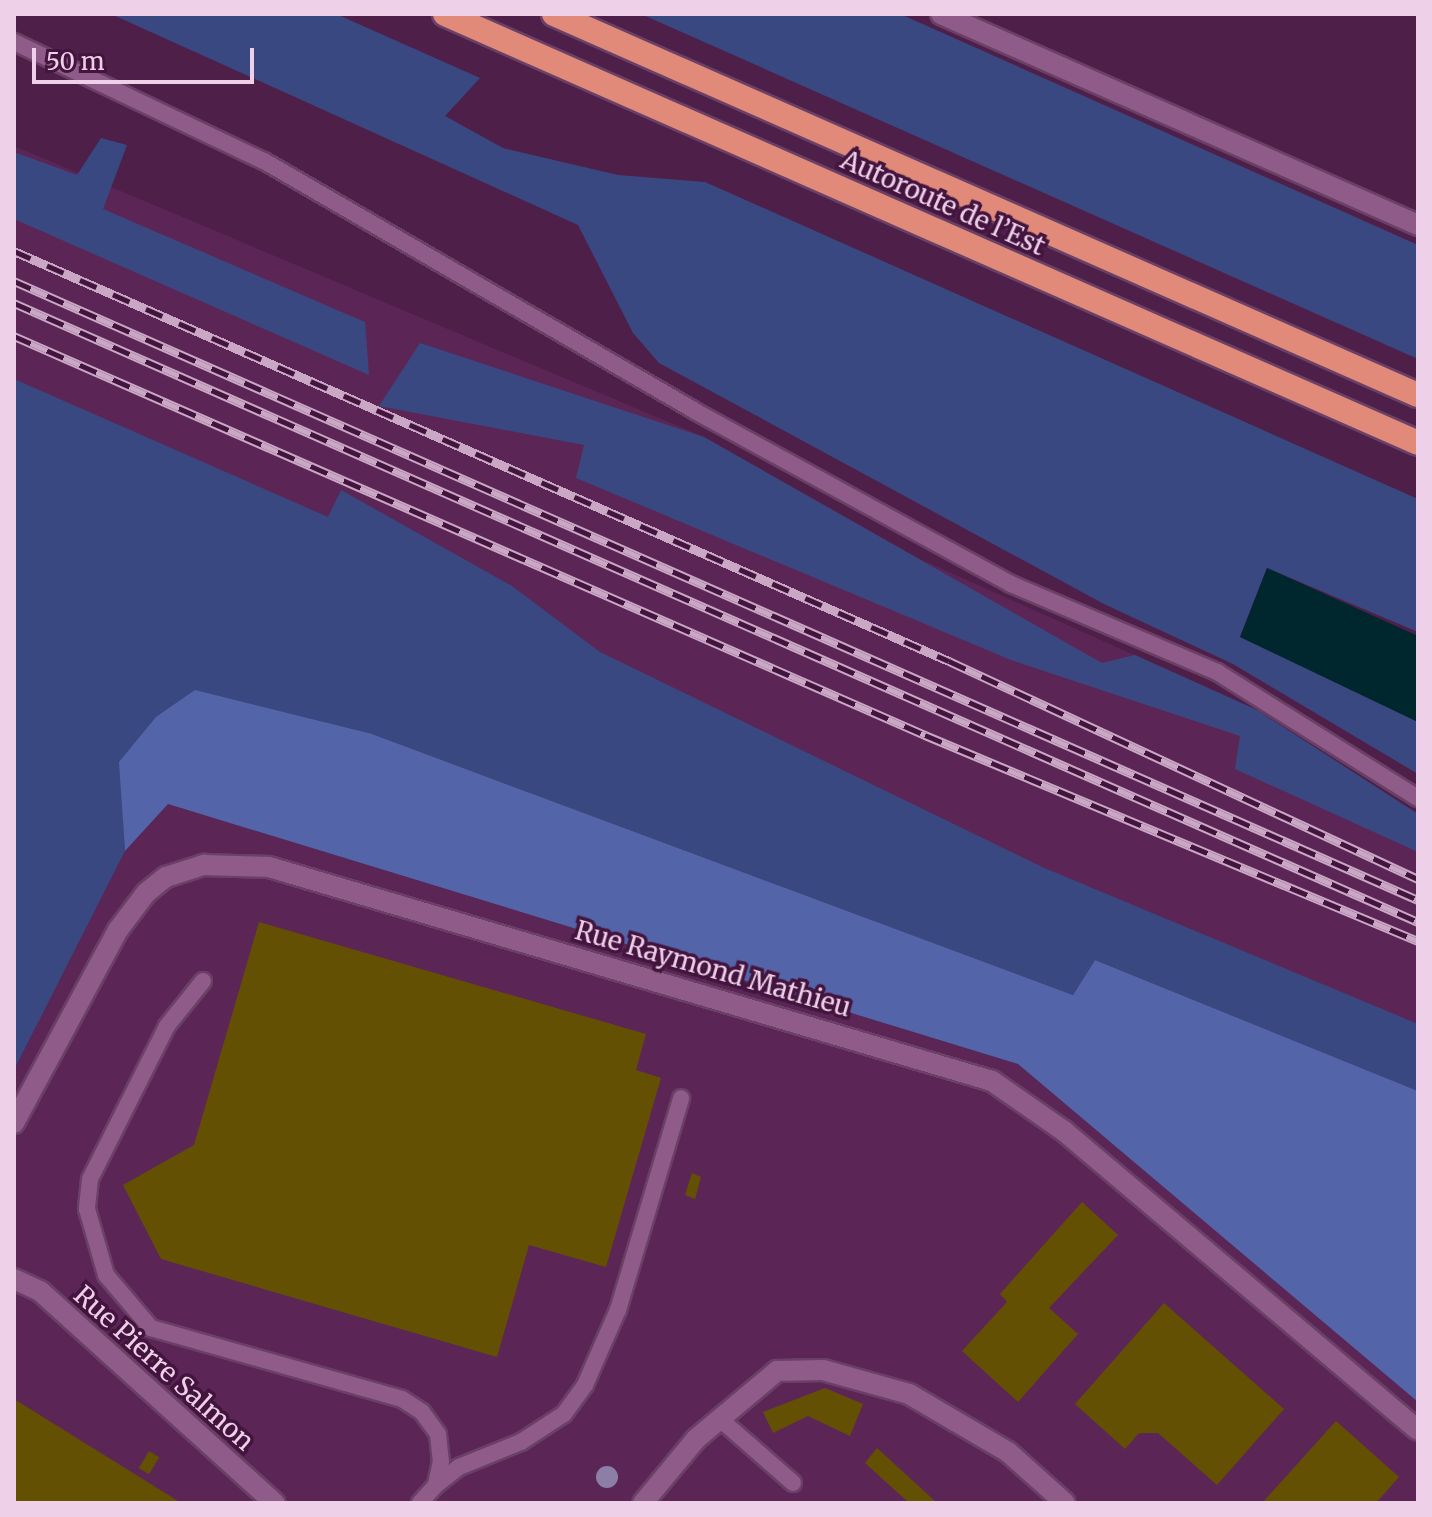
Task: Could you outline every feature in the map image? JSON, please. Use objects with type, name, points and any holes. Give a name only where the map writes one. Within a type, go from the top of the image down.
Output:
[{"type":"highway","name":"Autoroute de l’Est","points":[[445,14],[1418,443]]},
{"type":"highway","name":"Autoroute de l’Est","points":[[554,14],[1418,395]]},
{"type":"street","points":[[941,14],[1418,225]]},
{"type":"street","name":"Rue Raymond Mathieu","points":[[14,1123],[118,930],[146,893],[166,877],[204,865],[269,867],[992,1081],[1064,1131],[1418,1430]]},
{"type":"street","name":"Rue Pierre Salmon","points":[[14,1279],[40,1291],[275,1503]]},
{"type":"street","points":[[643,1503],[720,1419],[777,1371],[823,1370],[909,1394],[1008,1452],[1065,1503]]},
{"type":"lane","points":[[14,42],[264,161],[695,411],[1011,584],[1217,672],[1418,798]]},
{"type":"lane","points":[[203,981],[167,1026],[90,1179],[87,1209],[106,1275],[151,1328],[402,1399],[438,1434],[436,1485]]},
{"type":"lane","points":[[420,1503],[459,1467],[521,1442],[564,1414],[585,1385],[618,1310],[681,1098]]},
{"type":"lane","points":[[720,1419],[793,1483]]},
{"type":"shaded area","points":[[111,14],[336,14],[480,78],[445,116],[503,148],[618,175],[705,182],[1418,499],[1418,632],[1267,568],[1240,637],[1418,722],[1418,774],[1233,664],[1104,604],[659,363],[633,333],[578,225]]},
{"type":"shaded area","points":[[641,14],[900,14],[1418,245],[1418,359]]},
{"type":"shaded area","points":[[101,138],[127,145],[103,209],[365,322],[369,375],[14,219],[14,152],[77,175]]},
{"type":"shaded area","points":[[14,146],[704,437],[920,559],[1257,710],[1418,814],[1418,1091],[14,492]]},
{"type":"shaded area","points":[[420,343],[704,437],[1102,663],[1135,655],[1257,710],[1418,814],[1418,852],[1235,769],[1240,736],[1011,660],[576,478],[584,445],[379,406]]},
{"type":"shaded area","points":[[14,379],[328,517],[341,490],[512,586],[600,652],[1042,867],[1418,1024],[1418,1091],[1095,960],[1073,995],[372,734],[120,762],[125,851],[14,1070]]},
{"type":"shaded area","points":[[1267,568],[1418,636],[1418,722],[1240,637]]},
{"type":"shaded area","points":[[195,690],[372,734],[1073,995],[1095,960],[1418,1091],[1418,1402],[1018,1064],[168,804],[125,851],[119,762],[156,717]]},
{"type":"shaded area","points":[[168,804],[1018,1064],[1418,1402],[1418,1503],[14,1503],[14,1070],[125,851]]},
{"type":"building","points":[[259,922],[646,1034],[636,1070],[661,1078],[606,1267],[529,1245],[497,1357],[161,1259],[123,1185],[194,1145]]},
{"type":"building","points":[[692,1173],[701,1177],[695,1199],[685,1195]]},
{"type":"building","points":[[1082,1202],[1118,1235],[1049,1308],[1078,1334],[1018,1402],[962,1351],[1007,1302],[1000,1294]]},
{"type":"building","points":[[1164,1303],[1284,1409],[1217,1485],[1158,1433],[1139,1433],[1125,1449],[1075,1404]]},
{"type":"building","points":[[825,1388],[863,1404],[850,1436],[808,1416],[773,1433],[763,1412]]},
{"type":"building","points":[[14,1399],[170,1496],[181,1503],[14,1503]]},
{"type":"building","points":[[1336,1421],[1399,1477],[1376,1503],[1262,1503]]},
{"type":"building","points":[[877,1448],[937,1503],[909,1503],[865,1463]]},
{"type":"building","points":[[149,1451],[159,1457],[149,1474],[139,1468]]},
{"type":"railway","points":[[14,251],[949,661],[1418,879]]},
{"type":"railway","points":[[14,281],[1418,900]]},
{"type":"railway","points":[[14,303],[1418,922]]},
{"type":"railway","points":[[14,336],[925,735],[1418,941]]}]
